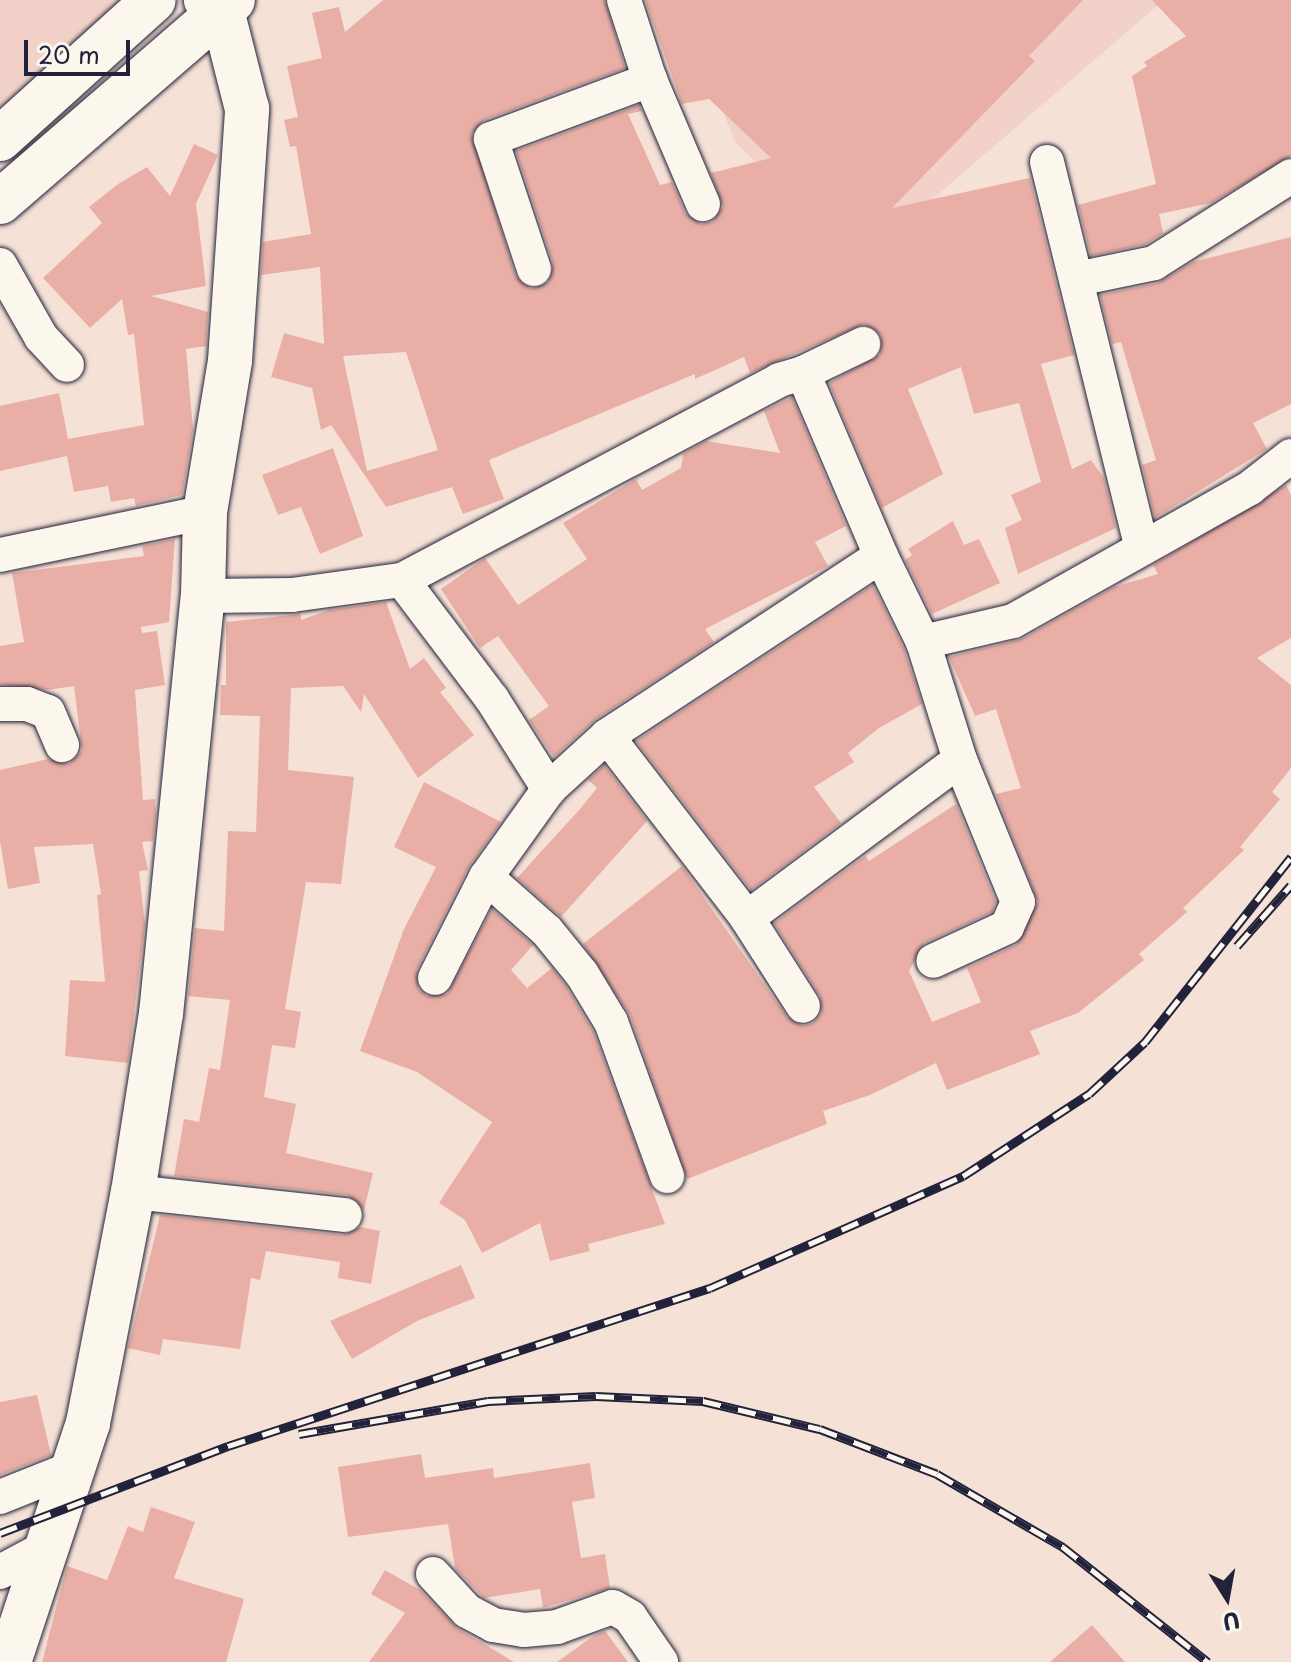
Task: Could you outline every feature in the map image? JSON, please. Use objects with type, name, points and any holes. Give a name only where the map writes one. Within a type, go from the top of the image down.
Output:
[{"type":"main road","points":[[0,139],[154,0]]},
{"type":"main road","points":[[0,202],[220,3],[247,109],[230,361],[205,512],[203,596],[161,1014],[133,1192],[88,1423],[43,1549],[9,1662]]},
{"type":"street","points":[[624,0],[650,80],[703,204]]},
{"type":"street","points":[[534,269],[491,139],[650,80]]},
{"type":"street","points":[[1047,162],[1141,546]]},
{"type":"street","points":[[1077,279],[1154,263],[1291,176]]},
{"type":"street","points":[[0,265],[41,337],[67,365]]},
{"type":"street","points":[[203,596],[292,595],[402,580],[765,387],[803,373],[863,344]]},
{"type":"street","points":[[803,373],[881,556],[923,642],[960,760],[1018,902],[1016,915],[1007,927],[933,961]]},
{"type":"street","points":[[923,642],[1013,621],[1141,546],[1250,488],[1291,456]]},
{"type":"street","points":[[0,555],[205,512]]},
{"type":"street","points":[[435,978],[486,877],[549,789],[607,736],[881,556]]},
{"type":"street","points":[[402,580],[492,699],[549,789]]},
{"type":"street","points":[[0,704],[27,704],[48,712],[62,745]]},
{"type":"street","points":[[607,736],[747,918],[803,1006]]},
{"type":"street","points":[[747,918],[960,760]]},
{"type":"street","points":[[486,877],[547,931],[590,986],[611,1022],[667,1176]]},
{"type":"street","points":[[133,1192],[345,1215]]},
{"type":"street","points":[[0,1497],[73,1468]]},
{"type":"street","points":[[0,1572],[43,1549]]},
{"type":"street","points":[[433,1574],[467,1611],[493,1625],[524,1630],[557,1627],[613,1607],[630,1617],[661,1662]]},
{"type":"shaded area","points":[[0,0],[167,0],[0,153]]},
{"type":"shaded area","points":[[741,0],[1164,0],[892,234],[842,244],[735,142],[723,111]]},
{"type":"building","points":[[383,0],[605,0],[625,68],[484,120],[472,134],[515,275],[531,289],[549,282],[553,263],[516,151],[639,105],[642,111],[628,114],[660,185],[672,182],[685,213],[701,224],[712,222],[723,207],[711,173],[771,158],[709,99],[682,104],[645,0],[1083,0],[1029,56],[1035,61],[892,208],[1030,178],[1074,355],[1041,364],[1072,469],[1091,460],[1104,478],[1116,528],[1018,574],[1005,528],[1022,520],[1011,495],[1041,482],[1019,403],[974,414],[961,367],[908,389],[943,474],[882,508],[829,383],[880,355],[881,335],[864,324],[750,373],[744,357],[695,379],[695,374],[489,460],[504,499],[463,514],[452,487],[386,507],[331,425],[321,430],[312,388],[271,377],[284,333],[324,344],[320,267],[261,275],[263,242],[311,234],[296,146],[290,147],[284,120],[298,117],[287,66],[322,58],[312,13],[339,7],[345,32]],"holes":[[[406,352],[438,450],[367,471],[343,356]]]},
{"type":"building","points":[[1152,0],[1291,0],[1291,156],[1211,203],[1159,214],[1163,233],[1146,244],[1091,256],[1078,205],[1156,184],[1132,76],[1147,66],[1144,62],[1186,36]]},
{"type":"building","points":[[194,144],[218,155],[196,204],[206,286],[151,296],[208,312],[206,346],[186,349],[193,430],[182,495],[136,506],[134,498],[111,502],[108,486],[74,492],[67,456],[0,471],[0,406],[59,393],[68,439],[144,425],[134,334],[128,335],[122,299],[90,328],[43,278],[102,223],[89,207],[118,184],[147,167],[170,196]]},
{"type":"building","points":[[1291,237],[1291,404],[1253,423],[1267,449],[1155,518],[1142,465],[1156,460],[1121,342],[1112,344],[1100,295],[1158,283],[1193,262]]},
{"type":"building","points":[[792,397],[846,526],[815,542],[828,566],[705,629],[714,642],[596,719],[554,757],[529,720],[549,706],[498,636],[480,648],[441,589],[485,558],[518,605],[587,559],[563,523],[636,479],[642,490],[681,468],[683,454],[706,441],[780,453],[764,411]]},
{"type":"building","points":[[333,448],[363,536],[320,554],[301,507],[278,515],[262,475]]},
{"type":"building","points":[[1286,485],[1291,495],[1291,638],[1257,658],[1291,685],[1291,768],[1272,792],[1280,799],[1240,847],[1244,850],[1183,908],[1187,912],[1139,954],[1144,960],[1078,1013],[1030,1031],[1040,1054],[947,1090],[936,1063],[870,1095],[823,1111],[827,1124],[687,1179],[630,1015],[583,944],[682,866],[787,1017],[803,1026],[813,1023],[821,1014],[820,996],[774,923],[865,856],[869,861],[956,804],[996,902],[992,912],[924,943],[909,971],[932,1022],[981,1002],[967,968],[1016,945],[1038,902],[996,794],[1021,788],[996,709],[975,716],[949,657],[1022,639],[1114,587],[1158,574],[1153,565]]},
{"type":"building","points":[[953,521],[964,545],[979,539],[1000,583],[932,614],[905,560],[912,555],[908,549]]},
{"type":"building","points":[[175,539],[169,622],[141,627],[142,633],[157,631],[165,685],[135,690],[143,800],[155,799],[156,815],[153,841],[142,842],[148,870],[139,871],[145,925],[128,1063],[65,1056],[70,980],[105,982],[97,895],[101,894],[93,844],[34,847],[40,883],[8,889],[0,841],[0,770],[48,759],[69,764],[82,751],[74,686],[47,690],[0,684],[0,646],[24,642],[12,573],[144,556],[142,546]]},
{"type":"building","points":[[873,585],[904,649],[922,704],[879,728],[848,753],[854,762],[814,787],[841,823],[751,890],[636,741]]},
{"type":"building","points":[[386,602],[410,669],[424,658],[446,688],[440,692],[474,735],[418,778],[364,694],[361,712],[343,686],[291,688],[288,770],[354,777],[341,884],[306,882],[285,1009],[301,1012],[295,1048],[272,1045],[264,1097],[296,1104],[286,1153],[373,1173],[364,1210],[347,1195],[174,1176],[184,1119],[199,1122],[209,1068],[220,1070],[230,1000],[188,996],[195,928],[224,931],[228,831],[256,832],[260,716],[220,715],[221,685],[226,685],[226,622],[301,614],[301,620],[329,610]]},
{"type":"building","points":[[604,765],[647,821],[561,917],[517,878],[597,788],[588,780]]},
{"type":"building","points":[[424,782],[501,822],[468,868],[417,969],[418,988],[427,996],[447,994],[492,909],[533,945],[511,970],[527,988],[552,968],[566,986],[593,1031],[665,1224],[588,1244],[590,1251],[550,1261],[540,1223],[482,1253],[465,1220],[439,1203],[492,1122],[417,1072],[360,1051],[404,929],[436,867],[394,847]]},
{"type":"building","points":[[160,1215],[343,1235],[361,1227],[380,1231],[371,1284],[338,1278],[340,1262],[266,1251],[260,1280],[251,1278],[240,1349],[163,1339],[160,1355],[128,1348]]},
{"type":"building","points":[[461,1265],[475,1298],[417,1321],[352,1359],[330,1321]]},
{"type":"building","points":[[37,1395],[51,1455],[0,1475],[0,1402]]},
{"type":"building","points":[[421,1454],[425,1478],[493,1468],[494,1478],[590,1463],[595,1498],[572,1502],[581,1558],[605,1554],[610,1588],[543,1608],[540,1589],[484,1598],[455,1568],[448,1524],[348,1537],[338,1467]]},
{"type":"building","points":[[151,1507],[195,1522],[174,1578],[244,1599],[226,1662],[42,1662],[67,1566],[107,1580],[128,1526],[143,1532]]},
{"type":"building","points":[[385,1570],[420,1590],[457,1628],[514,1662],[369,1662],[405,1613],[371,1594]]},
{"type":"building","points":[[1092,1625],[1125,1662],[1050,1662]]},
{"type":"building","points":[[605,1631],[628,1662],[557,1662],[595,1635]]},
{"type":"railway","points":[[0,1533],[228,1446],[710,1288],[963,1176],[1089,1094],[1145,1042],[1291,857]]},
{"type":"railway","points":[[1237,946],[1291,885]]},
{"type":"railway","points":[[299,1434],[488,1401],[596,1396],[703,1401],[820,1429],[937,1474],[1063,1547],[1208,1662]]}]
